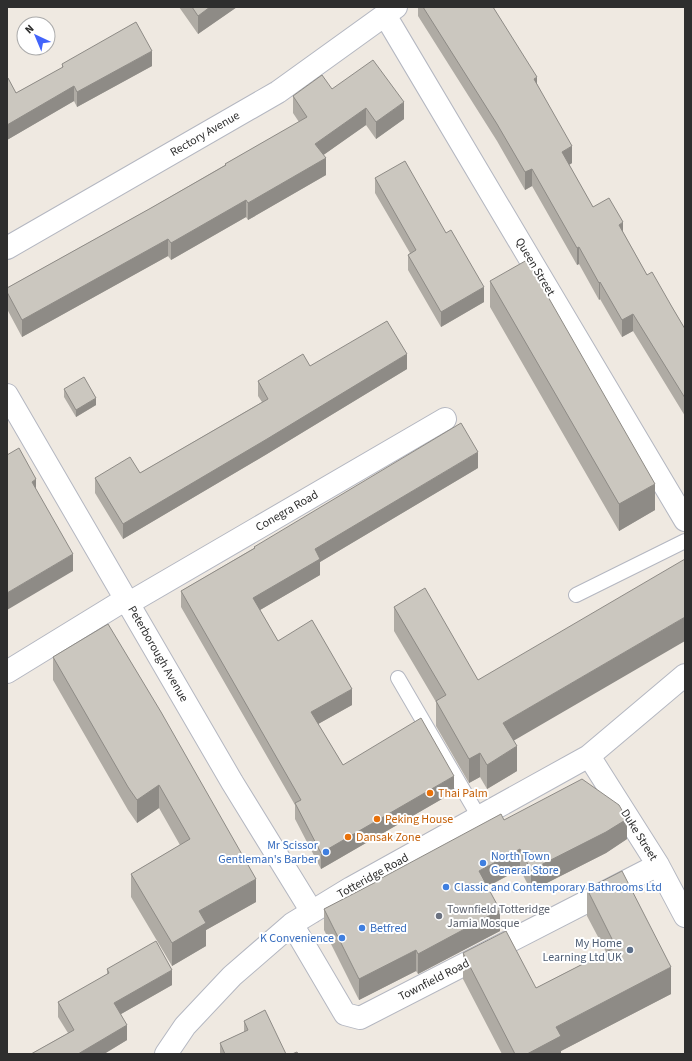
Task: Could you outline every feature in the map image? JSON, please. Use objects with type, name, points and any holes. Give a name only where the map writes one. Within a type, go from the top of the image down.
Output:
[{"type":"street","name":"Rectory Avenue","points":[[7,248],[278,92],[390,11]]},
{"type":"street","name":"Queen Street","points":[[390,11],[685,520]]},
{"type":"street","name":"Peterborough Avenue","points":[[7,395],[232,782],[312,912]]},
{"type":"street","name":"Conegra Road","points":[[7,672],[445,418]]},
{"type":"street","name":"Totteridge Road","points":[[166,1054],[186,1026],[232,976],[292,924],[350,888],[589,756],[685,675]]},
{"type":"street","name":"Duke Street","points":[[589,756],[658,864],[685,916]]},
{"type":"street","name":"Townfield Road","points":[[292,924],[345,1014],[360,1018],[658,864]]},
{"type":"lane","points":[[576,595],[685,541]]},
{"type":"lane","points":[[398,678],[479,817]]},
{"type":"building","points":[[192,7],[210,7],[198,16]]},
{"type":"building","points":[[423,7],[493,7],[537,77],[534,79],[572,146],[562,152],[593,207],[609,198],[623,222],[619,225],[647,275],[652,272],[685,329],[685,398],[633,314],[622,320],[579,247],[577,248],[532,169],[525,172],[497,124]]},
{"type":"building","points":[[136,22],[152,51],[77,92],[74,86],[7,125],[8,78],[16,93],[63,67],[62,64]]},
{"type":"building","points":[[373,60],[404,102],[376,122],[366,108],[315,144],[326,158],[248,203],[246,200],[171,243],[168,239],[22,320],[7,292],[7,288],[151,208],[307,117],[293,96],[322,75],[332,89]]},
{"type":"building","points":[[405,161],[446,233],[451,230],[484,287],[441,312],[408,255],[416,250],[375,178]]},
{"type":"building","points":[[527,260],[655,484],[619,504],[490,281]]},
{"type":"building","points":[[387,321],[407,354],[123,524],[95,478],[130,457],[140,473],[268,399],[258,381],[303,354],[310,366]]},
{"type":"building","points":[[84,377],[96,398],[76,410],[64,389]]},
{"type":"building","points":[[461,423],[478,452],[315,549],[320,559],[253,598],[278,641],[312,620],[352,689],[311,712],[343,765],[421,718],[454,776],[321,853],[295,803],[301,800],[181,591],[255,548],[254,547]]},
{"type":"building","points":[[19,448],[36,479],[32,482],[73,554],[7,593],[7,455]]},
{"type":"building","points":[[685,559],[685,617],[503,723],[517,746],[487,765],[480,753],[469,759],[436,701],[446,695],[394,607],[425,588],[478,680]]},
{"type":"building","points":[[108,624],[161,712],[256,879],[199,911],[206,923],[172,943],[131,874],[190,839],[159,785],[137,800],[53,657]]},
{"type":"building","points":[[582,779],[619,805],[627,819],[606,832],[531,870],[520,849],[479,871],[500,910],[418,954],[416,950],[359,979],[324,909],[501,814],[504,820]]},
{"type":"building","points":[[622,871],[671,967],[556,1027],[561,1036],[527,1054],[515,1054],[463,953],[506,931],[536,988],[616,947],[587,889]]},
{"type":"building","points":[[156,941],[172,970],[114,1003],[127,1025],[78,1054],[31,1054],[74,1030],[58,1002],[109,973],[107,969]]},
{"type":"building","points":[[265,1010],[286,1054],[225,1054],[220,1043],[248,1030],[244,1021]]},
{"type":"place","name":"Thai Palm","points":[[430,793]]},
{"type":"place","name":"Peking House","points":[[377,819]]},
{"type":"place","name":"Dansak Zone","points":[[348,837]]},
{"type":"place","name":"Mr Scissor Gentleman's Barber","points":[[326,852]]},
{"type":"place","name":"North Town General Store","points":[[483,863]]},
{"type":"place","name":"Classic and Contemporary Bathrooms Ltd","points":[[446,887]]},
{"type":"place","name":"Townfield Totteridge Jamia Mosque","points":[[439,916]]},
{"type":"place","name":"Betfred","points":[[362,928]]},
{"type":"place","name":"K Convenience","points":[[342,938]]},
{"type":"place","name":"My Home Learning Ltd UK","points":[[630,950]]}]
